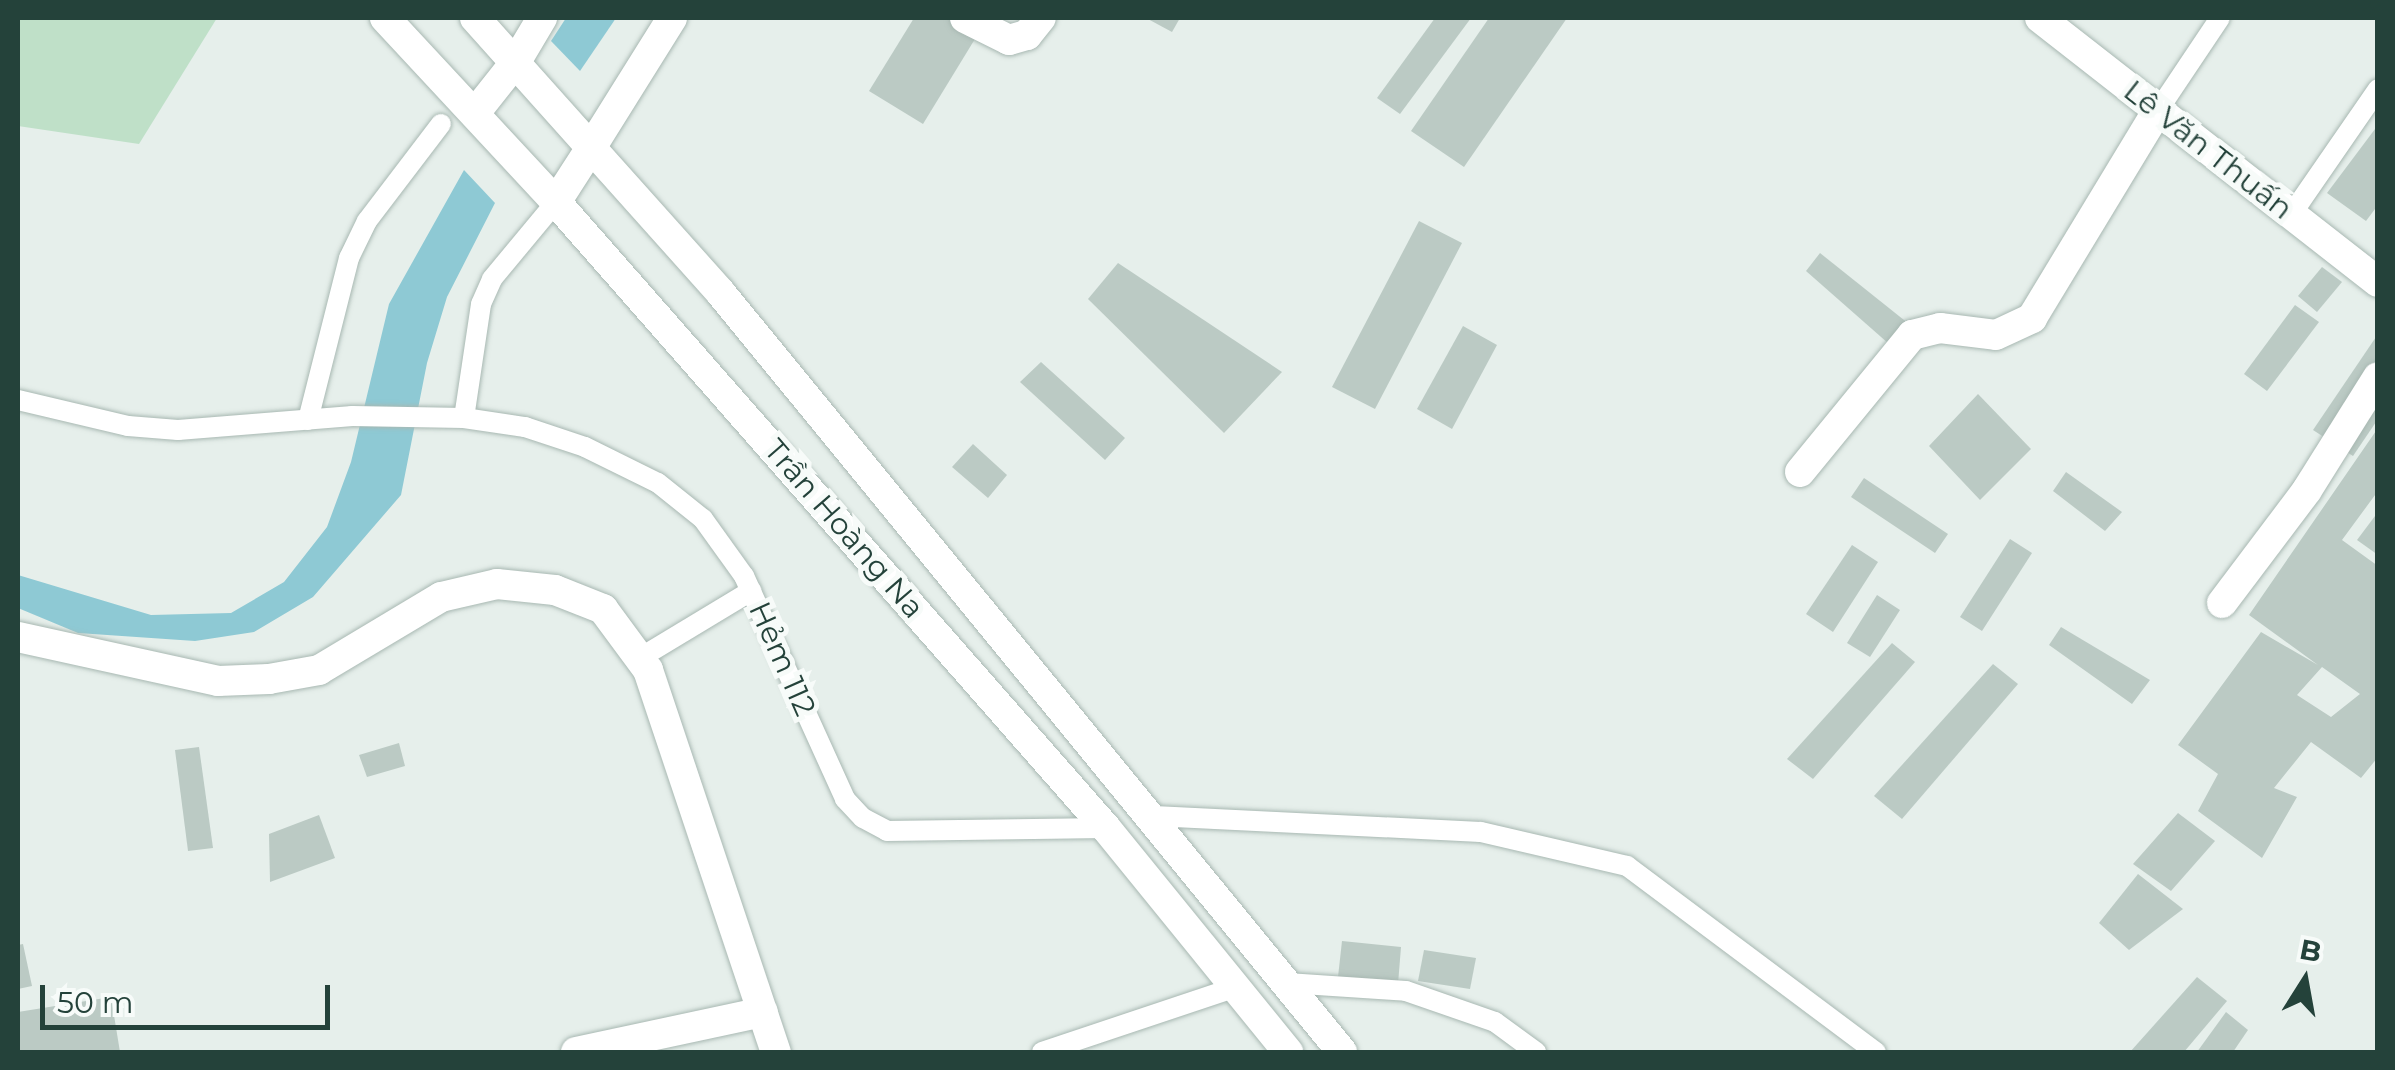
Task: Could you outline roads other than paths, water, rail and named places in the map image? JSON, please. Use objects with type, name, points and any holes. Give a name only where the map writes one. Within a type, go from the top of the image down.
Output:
[{"type":"main road","name":"Trần Hoàng Na","points":[[385,18],[556,202],[1106,828],[1288,1052]]},
{"type":"main road","name":"Trần Hoàng Na","points":[[475,18],[594,143],[1154,816],[1342,1052]]},
{"type":"main road","points":[[475,114],[542,18]]},
{"type":"main road","points":[[556,202],[672,18]]},
{"type":"main road","points":[[965,18],[1008,40],[1027,35],[1041,18]]},
{"type":"main road","name":"Lê Văn Thuấn","points":[[2040,18],[2378,282]]},
{"type":"main road","points":[[1800,472],[1912,335],[1940,328],[1996,335],[2032,318],[2157,112]]},
{"type":"main road","points":[[2222,603],[2307,490],[2378,377]]},
{"type":"main road","points":[[18,638],[218,681],[269,679],[319,670],[441,597],[497,584],[554,590],[603,610],[640,658],[694,795],[776,1052]]},
{"type":"main road","points":[[576,1052],[763,1012]]},
{"type":"lane","points":[[2157,112],[2220,18]]},
{"type":"lane","points":[[2291,214],[2378,90]]},
{"type":"lane","points":[[308,420],[349,258],[367,221],[440,124]]},
{"type":"lane","points":[[464,418],[481,304],[492,278],[556,202]]},
{"type":"lane","name":"Hẻm 112","points":[[18,400],[128,426],[178,430],[352,416],[464,418],[540,432],[658,483],[704,519],[752,591],[845,799],[863,818],[887,831],[1106,828]]},
{"type":"lane","points":[[640,658],[752,591]]},
{"type":"lane","points":[[1154,816],[1481,832],[1627,866],[1876,1052]]},
{"type":"lane","points":[[1287,983],[1406,991],[1495,1022],[1536,1052]]},
{"type":"lane","points":[[1042,1052],[1236,987]]},
{"type":"water","points":[[566,18],[616,18],[580,71],[551,41]]},
{"type":"water","points":[[464,170],[495,203],[447,297],[427,363],[401,495],[313,597],[254,632],[195,641],[78,633],[18,608],[18,575],[151,615],[231,613],[284,582],[327,527],[351,462],[389,304]]}]
